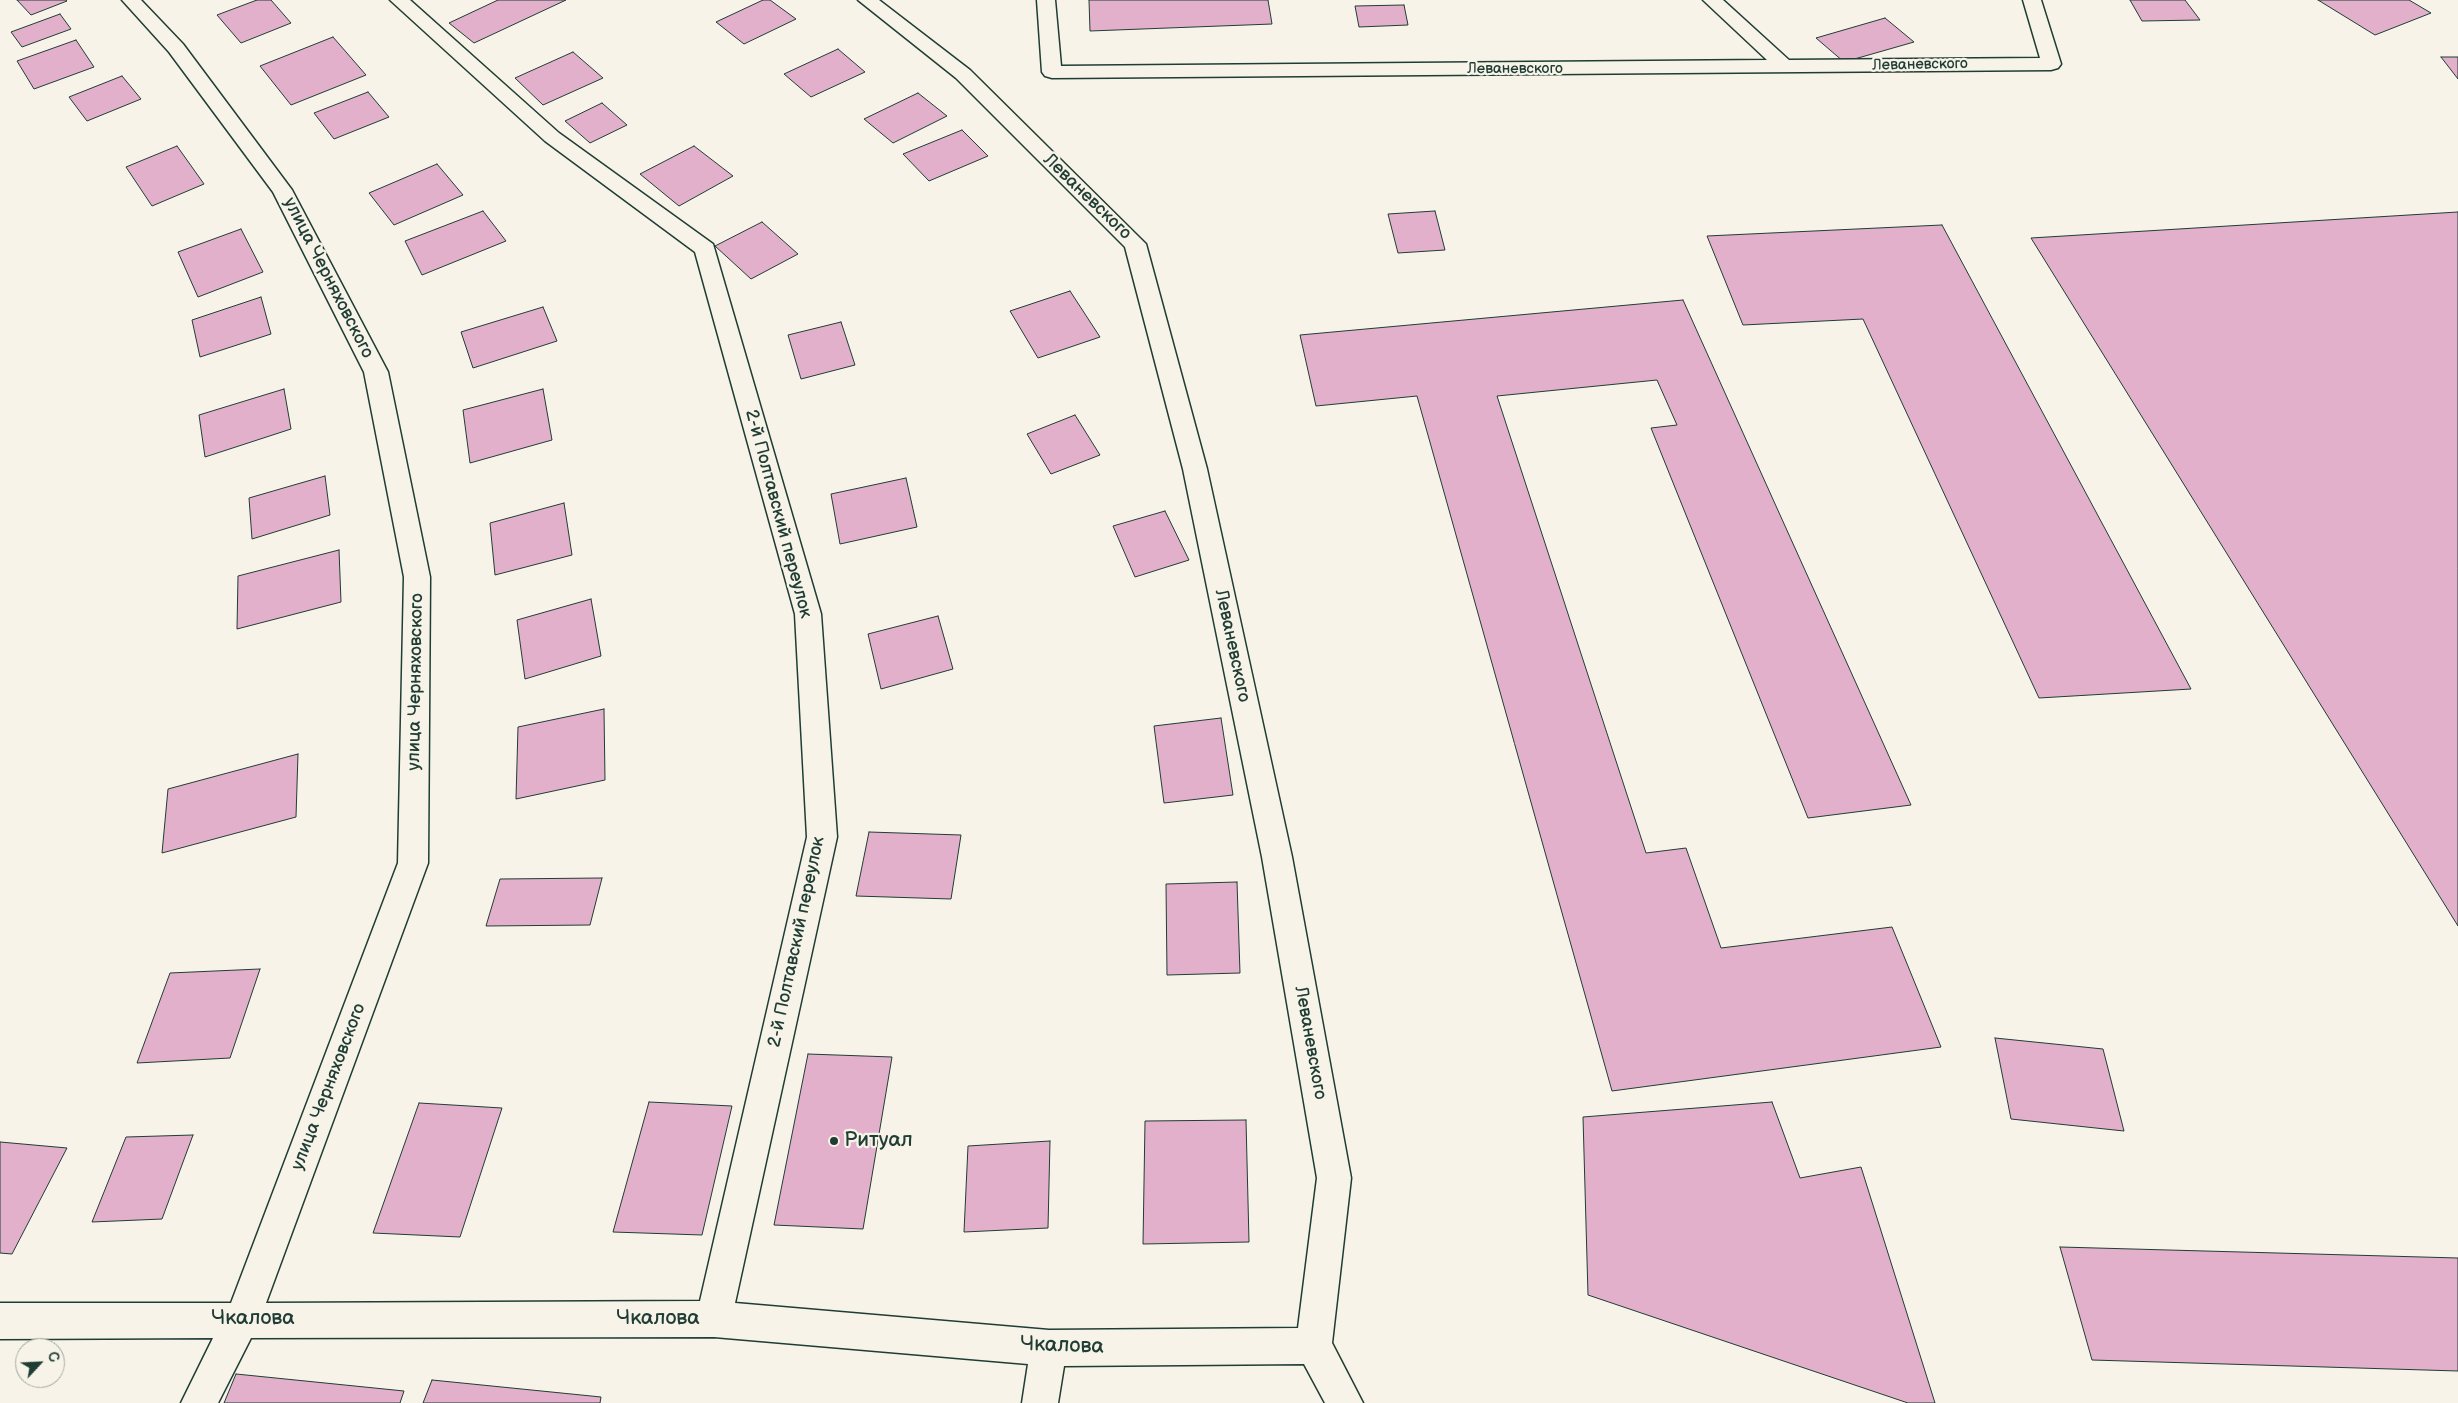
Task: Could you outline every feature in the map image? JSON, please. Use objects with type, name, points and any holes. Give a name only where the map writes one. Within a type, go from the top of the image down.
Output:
[{"type":"street","name":"улица Черняховского","points":[[131,0],[176,48],[282,190],[376,372],[418,577],[414,863],[242,1319],[199,1403]]},
{"type":"street","name":"2-й Полтавский переулок","points":[[399,0],[552,137],[705,249],[808,614],[822,836],[714,1319]]},
{"type":"street","name":"Леваневского","points":[[867,0],[963,74],[1135,244],[1197,478],[1277,856],[1334,1178],[1314,1346]]},
{"type":"street","name":"Леваневского","points":[[1046,0],[1052,72],[2051,64],[2032,0]]},
{"type":"street","points":[[1712,0],[1784,66]]},
{"type":"street","name":"Чкалова","points":[[0,1321],[714,1319],[1049,1348],[1314,1346]]},
{"type":"street","points":[[1314,1346],[1345,1403]]},
{"type":"street","points":[[1040,1403],[1049,1348]]},
{"type":"building","points":[[17,0],[66,0],[67,1],[31,15]]},
{"type":"building","points":[[257,0],[271,0],[291,23],[241,43],[217,15]]},
{"type":"building","points":[[498,0],[566,0],[474,43],[449,23]]},
{"type":"building","points":[[763,0],[770,0],[796,19],[744,44],[716,22]]},
{"type":"building","points":[[1089,0],[1268,0],[1272,24],[1090,31]]},
{"type":"building","points":[[2130,0],[2185,0],[2200,20],[2142,21]]},
{"type":"building","points":[[2318,0],[2409,0],[2431,13],[2375,35]]},
{"type":"building","points":[[1404,5],[1408,25],[1359,27],[1355,6]]},
{"type":"building","points":[[60,14],[71,29],[22,47],[11,32]]},
{"type":"building","points":[[1885,18],[1914,42],[1844,62],[1816,38]]},
{"type":"building","points":[[333,37],[366,75],[291,105],[260,66]]},
{"type":"building","points":[[76,40],[94,67],[34,89],[17,61]]},
{"type":"building","points":[[838,49],[865,72],[811,97],[784,74]]},
{"type":"building","points":[[573,52],[603,78],[543,105],[515,78]]},
{"type":"building","points":[[2441,57],[2458,57],[2458,79]]},
{"type":"building","points":[[122,76],[141,99],[87,121],[69,97]]},
{"type":"building","points":[[368,92],[389,117],[334,139],[314,113]]},
{"type":"building","points":[[918,93],[947,116],[893,143],[864,119]]},
{"type":"building","points":[[602,103],[627,125],[590,143],[565,121]]},
{"type":"building","points":[[962,130],[988,156],[929,181],[903,154]]},
{"type":"building","points":[[177,146],[204,184],[152,206],[126,167]]},
{"type":"building","points":[[694,146],[733,176],[679,206],[640,174]]},
{"type":"building","points":[[437,164],[463,195],[394,225],[369,193]]},
{"type":"building","points":[[483,211],[506,241],[422,275],[405,241]]},
{"type":"building","points":[[1435,211],[1445,250],[1398,253],[1388,214]]},
{"type":"building","points":[[2458,212],[2458,926],[2031,238]]},
{"type":"building","points":[[762,222],[798,254],[751,279],[715,246]]},
{"type":"building","points":[[1942,225],[2191,689],[2039,698],[1863,319],[1743,325],[1707,236]]},
{"type":"building","points":[[241,229],[263,272],[198,297],[178,252]]},
{"type":"building","points":[[1070,291],[1100,337],[1038,358],[1010,311]]},
{"type":"building","points":[[261,297],[271,334],[200,357],[192,320]]},
{"type":"building","points":[[1683,300],[1911,805],[1808,818],[1651,428],[1677,425],[1657,380],[1497,396],[1646,853],[1686,848],[1721,948],[1892,927],[1941,1047],[1612,1091],[1417,396],[1316,406],[1300,335]]},
{"type":"building","points":[[543,307],[557,341],[473,368],[461,332]]},
{"type":"building","points":[[841,322],[855,365],[801,379],[788,335]]},
{"type":"building","points":[[284,389],[291,429],[205,457],[199,415]]},
{"type":"building","points":[[543,389],[552,440],[470,463],[463,410]]},
{"type":"building","points":[[1075,415],[1100,455],[1051,474],[1027,434]]},
{"type":"building","points":[[325,476],[330,515],[252,539],[249,498]]},
{"type":"building","points":[[906,478],[917,527],[840,544],[831,494]]},
{"type":"building","points":[[564,503],[572,555],[495,575],[490,523]]},
{"type":"building","points":[[1165,511],[1189,560],[1135,577],[1113,526]]},
{"type":"building","points":[[339,550],[341,602],[237,629],[238,576]]},
{"type":"building","points":[[591,599],[601,656],[525,679],[517,620]]},
{"type":"building","points":[[938,616],[953,669],[881,689],[868,634]]},
{"type":"building","points":[[604,709],[605,780],[516,799],[518,727]]},
{"type":"building","points":[[1221,718],[1233,795],[1164,803],[1154,726]]},
{"type":"building","points":[[298,754],[296,817],[162,853],[168,789]]},
{"type":"building","points":[[869,832],[961,835],[951,899],[856,896]]},
{"type":"building","points":[[602,878],[590,925],[486,926],[500,879]]},
{"type":"building","points":[[1237,882],[1240,973],[1167,975],[1166,884]]},
{"type":"building","points":[[260,969],[230,1058],[137,1063],[170,973]]},
{"type":"building","points":[[1995,1038],[2103,1049],[2124,1131],[2011,1119]]},
{"type":"building","name":"Ритуал","points":[[808,1054],[892,1057],[863,1229],[774,1225]]},
{"type":"building","points":[[649,1102],[732,1106],[702,1235],[613,1232]]},
{"type":"building","points":[[1772,1102],[1800,1178],[1861,1167],[1935,1403],[1908,1403],[1588,1295],[1583,1117]]},
{"type":"building","points":[[419,1103],[502,1108],[460,1237],[373,1233]]},
{"type":"building","points":[[1246,1120],[1249,1242],[1143,1244],[1145,1121]]},
{"type":"building","points":[[193,1135],[162,1219],[92,1222],[126,1137]]},
{"type":"building","points":[[1050,1141],[1048,1228],[964,1232],[968,1146]]},
{"type":"building","points":[[0,1142],[67,1148],[12,1254],[0,1253]]},
{"type":"building","points":[[2060,1247],[2458,1258],[2458,1371],[2092,1360]]},
{"type":"building","points":[[236,1374],[404,1391],[400,1403],[224,1403]]},
{"type":"building","points":[[432,1380],[601,1397],[600,1403],[423,1403]]},
{"type":"place","name":"Ритуал","points":[[834,1141]]}]
